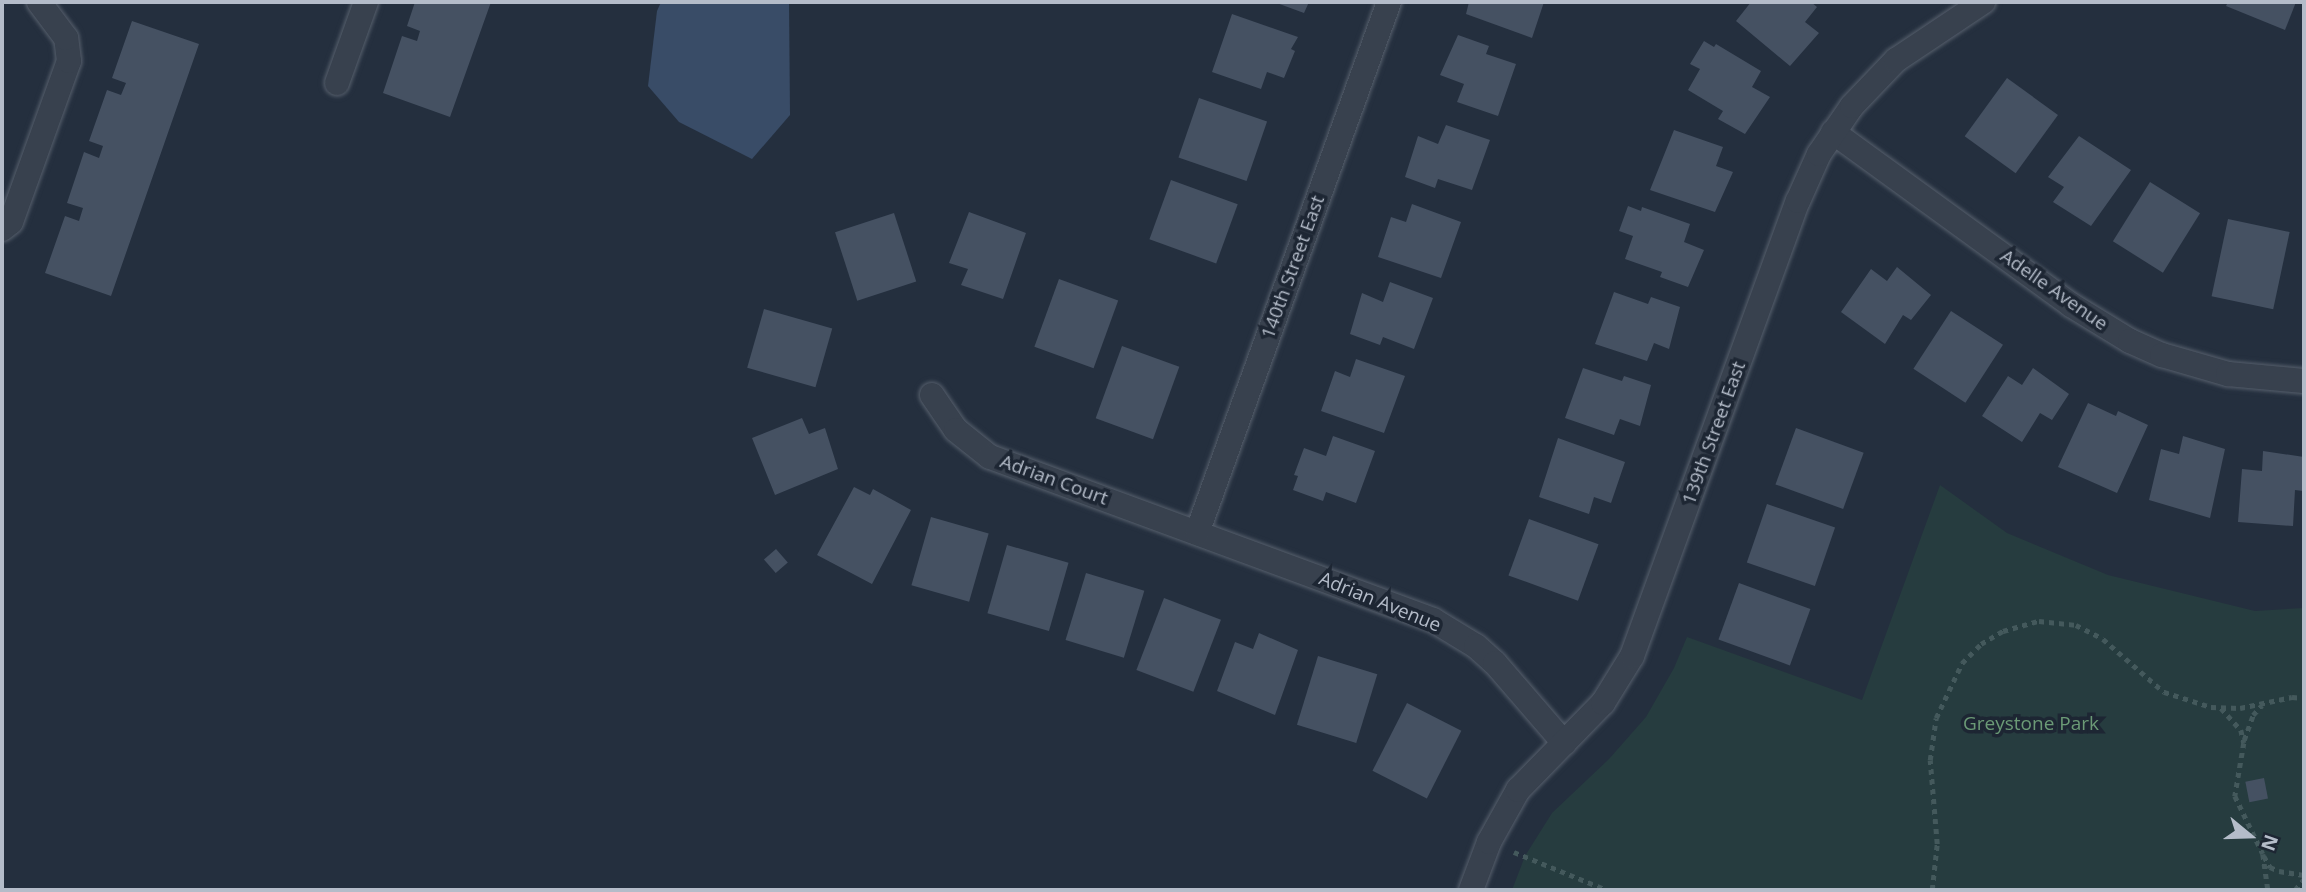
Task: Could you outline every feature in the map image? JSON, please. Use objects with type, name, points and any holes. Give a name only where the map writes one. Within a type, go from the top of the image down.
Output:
[{"type":"street","points":[[2,229],[11,222],[69,61],[66,38],[39,2]]},
{"type":"street","points":[[337,83],[366,2]]},
{"type":"street","name":"140th Street East","points":[[1197,533],[1389,2]]},
{"type":"street","name":"139th Street East","points":[[1471,890],[1489,842],[1518,790],[1603,703],[1632,656],[1798,201],[1833,132],[1873,82],[1896,60],[1983,2]]},
{"type":"street","name":"Adelle Avenue","points":[[1833,132],[2071,305],[2120,335],[2195,366],[2251,377],[2304,381]]},
{"type":"street","name":"Adrian Court","points":[[932,395],[956,430],[990,457],[1197,533]]},
{"type":"street","name":"Adrian Avenue","points":[[1197,533],[1410,610],[1455,632],[1495,663],[1564,743]]},
{"type":"path","points":[[1932,890],[1937,844],[1930,760],[1932,737],[1954,676],[1971,652],[1991,637],[2028,622],[2076,625],[2103,639],[2164,692],[2220,708],[2263,704],[2292,696],[2304,698]]},
{"type":"path","points":[[2263,704],[2253,715],[2244,743],[2235,796],[2270,867],[2304,877],[2295,890]]},
{"type":"path","points":[[2220,708],[2238,724],[2244,743]]},
{"type":"path","points":[[1489,842],[1607,890]]},
{"type":"path","points":[[2263,854],[2268,890]]},
{"type":"green space","name":"Greystone Park","points":[[1940,485],[2007,533],[2108,575],[2255,611],[2304,608],[2304,890],[1512,890],[1525,856],[1552,813],[1609,759],[1646,717],[1674,668],[1687,637],[1862,700]]},
{"type":"water","points":[[661,2],[789,2],[790,115],[752,159],[679,122],[648,86],[657,11]]},
{"type":"building","points":[[415,2],[491,2],[450,117],[383,93],[402,36],[417,41],[420,31],[407,26]]},
{"type":"building","points":[[1274,2],[1309,2],[1304,13]]},
{"type":"building","points":[[1469,2],[1544,2],[1532,38],[1466,14]]},
{"type":"building","points":[[1751,2],[1811,2],[1817,7],[1805,22],[1819,33],[1790,66],[1736,21]]},
{"type":"building","points":[[2228,2],[2296,2],[2285,30],[2226,6]]},
{"type":"building","points":[[1232,14],[1298,37],[1291,49],[1295,51],[1284,78],[1267,72],[1261,89],[1212,72]]},
{"type":"building","points":[[132,21],[199,44],[111,296],[45,273],[65,216],[79,221],[83,208],[67,203],[84,152],[99,158],[103,146],[89,141],[107,90],[121,95],[126,83],[112,78]]},
{"type":"building","points":[[1458,35],[1489,46],[1486,54],[1516,64],[1498,116],[1457,102],[1464,84],[1440,75]]},
{"type":"building","points":[[1704,41],[1714,47],[1716,44],[1761,71],[1752,87],[1770,97],[1745,134],[1718,119],[1723,111],[1688,90],[1700,69],[1690,64]]},
{"type":"building","points":[[2007,78],[2058,115],[2016,173],[1965,136]]},
{"type":"building","points":[[1199,98],[1267,121],[1247,181],[1178,158]]},
{"type":"building","points":[[1446,125],[1490,140],[1472,190],[1438,179],[1435,188],[1405,177],[1418,136],[1438,144]]},
{"type":"building","points":[[1674,130],[1723,147],[1716,166],[1733,172],[1715,212],[1650,190]]},
{"type":"building","points":[[2079,136],[2131,170],[2091,226],[2053,202],[2064,187],[2048,177]]},
{"type":"building","points":[[1171,180],[1238,204],[1216,263],[1149,239]]},
{"type":"building","points":[[2150,182],[2200,213],[2163,273],[2113,241]]},
{"type":"building","points":[[1412,204],[1461,222],[1441,278],[1378,257],[1391,217],[1406,222]]},
{"type":"building","points":[[1628,206],[1641,211],[1642,207],[1690,224],[1684,242],[1704,250],[1688,287],[1660,277],[1662,272],[1625,259],[1633,236],[1619,231]]},
{"type":"building","points":[[969,212],[1026,233],[1003,299],[961,285],[968,269],[949,263]]},
{"type":"building","points":[[894,213],[916,281],[857,301],[835,232]]},
{"type":"building","points":[[2228,219],[2290,232],[2273,309],[2212,296]]},
{"type":"building","points":[[1897,267],[1931,295],[1911,320],[1903,315],[1885,344],[1841,312],[1871,269],[1887,281]]},
{"type":"building","points":[[1059,279],[1118,301],[1094,368],[1034,347]]},
{"type":"building","points":[[1390,282],[1433,298],[1414,349],[1383,337],[1380,345],[1350,334],[1362,293],[1383,302]]},
{"type":"building","points":[[1614,292],[1648,304],[1651,297],[1680,307],[1669,349],[1654,343],[1647,361],[1595,344]]},
{"type":"building","points":[[764,309],[832,329],[815,387],[747,368]]},
{"type":"building","points":[[1951,311],[2003,345],[1965,403],[1913,369]]},
{"type":"building","points":[[1122,346],[1179,367],[1153,439],[1096,418]]},
{"type":"building","points":[[1356,359],[1405,376],[1384,433],[1321,411],[1335,371],[1350,377]]},
{"type":"building","points":[[1583,368],[1622,381],[1624,376],[1651,385],[1640,426],[1620,419],[1614,435],[1565,418]]},
{"type":"building","points":[[2033,368],[2069,394],[2052,420],[2040,413],[2022,442],[1982,416],[2008,376],[2022,385]]},
{"type":"building","points":[[2088,403],[2116,416],[2118,411],[2148,425],[2117,493],[2058,467]]},
{"type":"building","points":[[802,418],[809,434],[825,428],[838,469],[775,495],[752,438]]},
{"type":"building","points":[[1796,428],[1864,453],[1843,509],[1775,484]]},
{"type":"building","points":[[1333,436],[1375,451],[1356,503],[1326,492],[1323,501],[1293,490],[1298,476],[1294,475],[1304,448],[1326,456]]},
{"type":"building","points":[[2183,436],[2225,449],[2210,518],[2149,500],[2161,449],[2179,454]]},
{"type":"building","points":[[1558,438],[1625,462],[1611,503],[1594,497],[1589,514],[1539,497]]},
{"type":"building","points":[[2263,451],[2304,457],[2303,491],[2295,490],[2293,526],[2238,522],[2242,469],[2262,471]]},
{"type":"building","points":[[854,487],[870,495],[873,489],[911,510],[872,584],[817,555]]},
{"type":"building","points":[[1767,504],[1835,527],[1815,586],[1747,563]]},
{"type":"building","points":[[931,517],[989,534],[969,602],[911,585]]},
{"type":"building","points":[[1529,519],[1599,544],[1578,601],[1508,575]]},
{"type":"building","points":[[1007,545],[1069,563],[1049,631],[987,613]]},
{"type":"building","points":[[776,549],[788,563],[776,573],[764,559]]},
{"type":"building","points":[[1086,573],[1144,591],[1124,658],[1066,640]]},
{"type":"building","points":[[1739,583],[1810,609],[1790,665],[1718,639]]},
{"type":"building","points":[[1164,598],[1221,620],[1193,692],[1136,670]]},
{"type":"building","points":[[1259,633],[1298,650],[1275,715],[1217,691],[1235,642],[1253,649]]},
{"type":"building","points":[[1318,656],[1377,674],[1356,743],[1297,725]]},
{"type":"building","points":[[1407,703],[1461,731],[1427,798],[1372,771]]},
{"type":"building","points":[[2264,778],[2268,799],[2249,802],[2245,782]]}]
